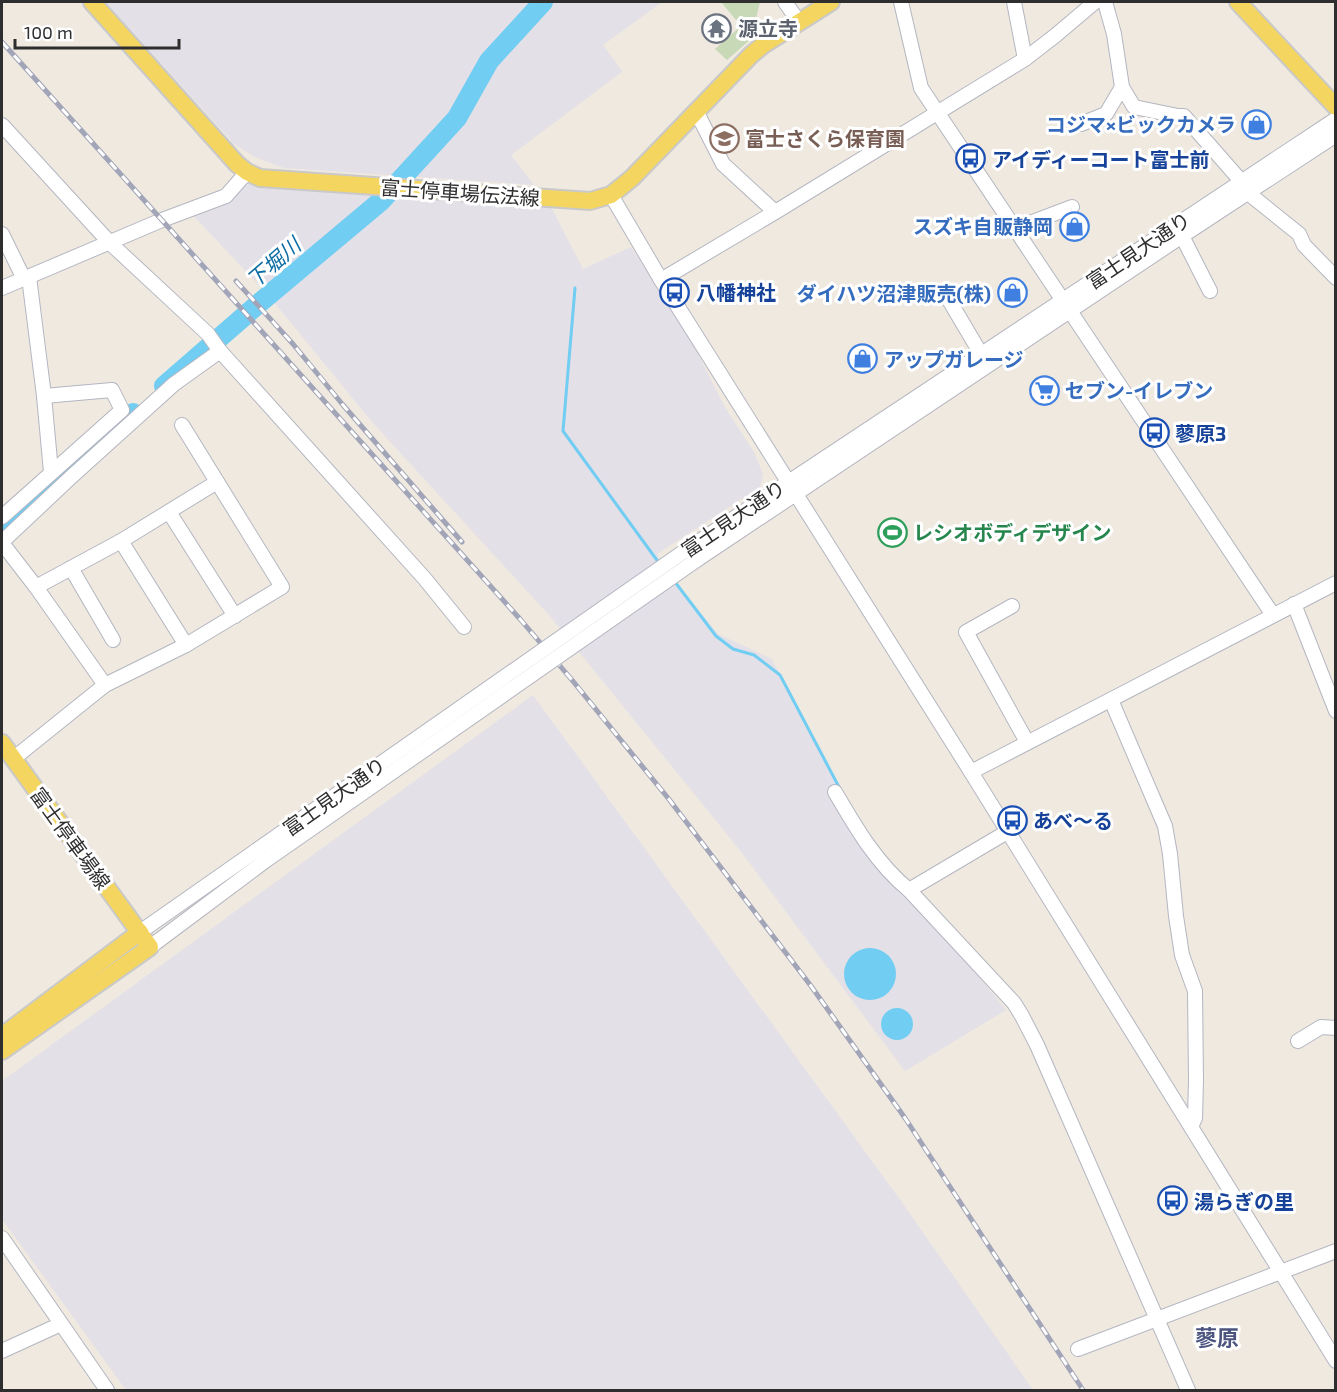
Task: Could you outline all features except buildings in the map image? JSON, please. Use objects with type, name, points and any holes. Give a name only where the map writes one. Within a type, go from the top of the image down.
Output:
[{"type":"main road","name":"富士停車場伝法線","points":[[92,2],[222,148],[247,172],[260,178],[590,201],[611,195],[632,178],[763,45],[831,2]]},
{"type":"main road","points":[[1238,2],[1335,107]]},
{"type":"main road","name":"富士停車場線","points":[[2,743],[150,947]]},
{"type":"main road","points":[[2,1036],[140,932]]},
{"type":"main road","points":[[2,1051],[150,947]]},
{"type":"street","points":[[785,2],[799,21]]},
{"type":"street","points":[[901,2],[921,88],[1273,615]]},
{"type":"street","points":[[1014,2],[1025,59]]},
{"type":"street","points":[[662,280],[1025,59],[1095,2]]},
{"type":"street","points":[[1105,2],[1114,34],[1122,87],[1134,108],[1184,116],[1245,187],[1299,234],[1304,245],[1335,278]]},
{"type":"street","points":[[1081,124],[1106,114],[1122,87]]},
{"type":"street","points":[[696,111],[723,164],[775,212]]},
{"type":"street","name":"富士見大通り","points":[[150,947],[261,856],[689,548],[981,354],[1182,236],[1335,119]]},
{"type":"street","points":[[2,125],[110,243],[208,334],[219,350],[417,571],[464,627]]},
{"type":"street","name":"富士見大通り","points":[[140,932],[261,856],[796,495],[1066,306],[1245,187],[1335,135]]},
{"type":"street","points":[[2,288],[162,220],[226,196],[247,172]]},
{"type":"street","points":[[611,195],[1335,1361]]},
{"type":"street","points":[[1014,229],[1072,207]]},
{"type":"street","points":[[2,234],[27,278],[44,396],[51,472]]},
{"type":"street","points":[[1182,236],[1210,291]]},
{"type":"street","points":[[948,300],[981,354]]},
{"type":"street","points":[[105,685],[2,543],[174,384],[219,350]]},
{"type":"street","points":[[2,517],[122,410],[112,390],[44,396]]},
{"type":"street","points":[[13,759],[105,685],[186,645],[282,587],[182,425]]},
{"type":"street","points":[[36,587],[121,541],[217,482]]},
{"type":"street","points":[[169,512],[235,616]]},
{"type":"street","points":[[121,541],[186,645]]},
{"type":"street","points":[[71,568],[113,640]]},
{"type":"street","points":[[971,772],[1335,583]]},
{"type":"street","points":[[1294,604],[1335,711]]},
{"type":"street","points":[[1012,606],[966,632],[1027,742]]},
{"type":"street","points":[[1111,700],[1165,826],[1182,955],[1195,991],[1195,1108],[1191,1127]]},
{"type":"street","points":[[835,792],[862,837],[895,879],[909,890],[1014,1003],[1022,1016],[1188,1390]]},
{"type":"street","points":[[909,890],[1007,832]]},
{"type":"street","points":[[1298,1041],[1321,1027],[1335,1028]]},
{"type":"street","points":[[2,1238],[105,1390]]},
{"type":"street","points":[[1078,1349],[1335,1251]]},
{"type":"street","points":[[2,1351],[61,1324]]},
{"type":"shaded area","points":[[105,2],[662,2],[603,45],[622,71],[511,155],[534,185],[284,168],[255,157],[234,144]]},
{"type":"shaded area","points":[[251,183],[551,207],[583,269],[631,247],[691,341],[726,409],[754,452],[763,474],[760,487],[657,554],[676,583],[718,634],[772,659],[864,837],[1006,1010],[905,1071],[739,849],[549,615],[372,422],[269,296],[190,212]]},
{"type":"shaded area","points":[[533,695],[901,1201],[1033,1390],[126,1390],[2,1219],[2,1081]]},
{"type":"green space","points":[[721,2],[760,2],[751,39],[727,60],[715,49],[741,26]]},
{"type":"water","points":[[870,948],[884,952],[892,960],[896,974],[892,988],[884,996],[870,1000],[856,996],[848,988],[844,974],[848,960],[856,952]]},
{"type":"water","points":[[897,1008],[909,1012],[913,1024],[909,1036],[897,1040],[885,1036],[881,1024],[885,1012]]},
{"type":"waterway","name":"下堀川","points":[[164,386],[381,201],[457,118],[489,61],[543,2]]},
{"type":"waterway","points":[[575,288],[563,431],[659,563]]},
{"type":"waterway","name":"下堀川","points":[[2,529],[133,413]]},
{"type":"waterway","points":[[675,582],[716,636],[733,649],[754,655],[780,675],[840,789]]},
{"type":"railway","points":[[2,42],[520,619],[668,798],[811,986],[905,1118],[1083,1390]]},
{"type":"railway","points":[[236,281],[293,344],[462,542]]},
{"type":"place","name":"源立寺","points":[[717,28]]},
{"type":"place","name":"コジマ×ビックカメラ","points":[[1257,124]]},
{"type":"place","name":"富士さくら保育園","points":[[724,138]]},
{"type":"place","name":"アイディーコート富士前","points":[[971,159]]},
{"type":"place","name":"スズキ自販静岡","points":[[1074,226]]},
{"type":"place","name":"八幡神社","points":[[675,292]]},
{"type":"place","name":"ダイハツ沼津販売(株)","points":[[1012,293]]},
{"type":"place","name":"アップガレージ","points":[[863,359]]},
{"type":"place","name":"セブン-イレブン","points":[[1044,390]]},
{"type":"place","name":"蓼原3","points":[[1154,433]]},
{"type":"place","name":"レシオボディデザイン","points":[[892,532]]},
{"type":"place","name":"あべ〜る","points":[[1012,820]]},
{"type":"place","name":"湯らぎの里","points":[[1173,1201]]},
{"type":"district","name":"蓼原","points":[[1217,1337]]}]
